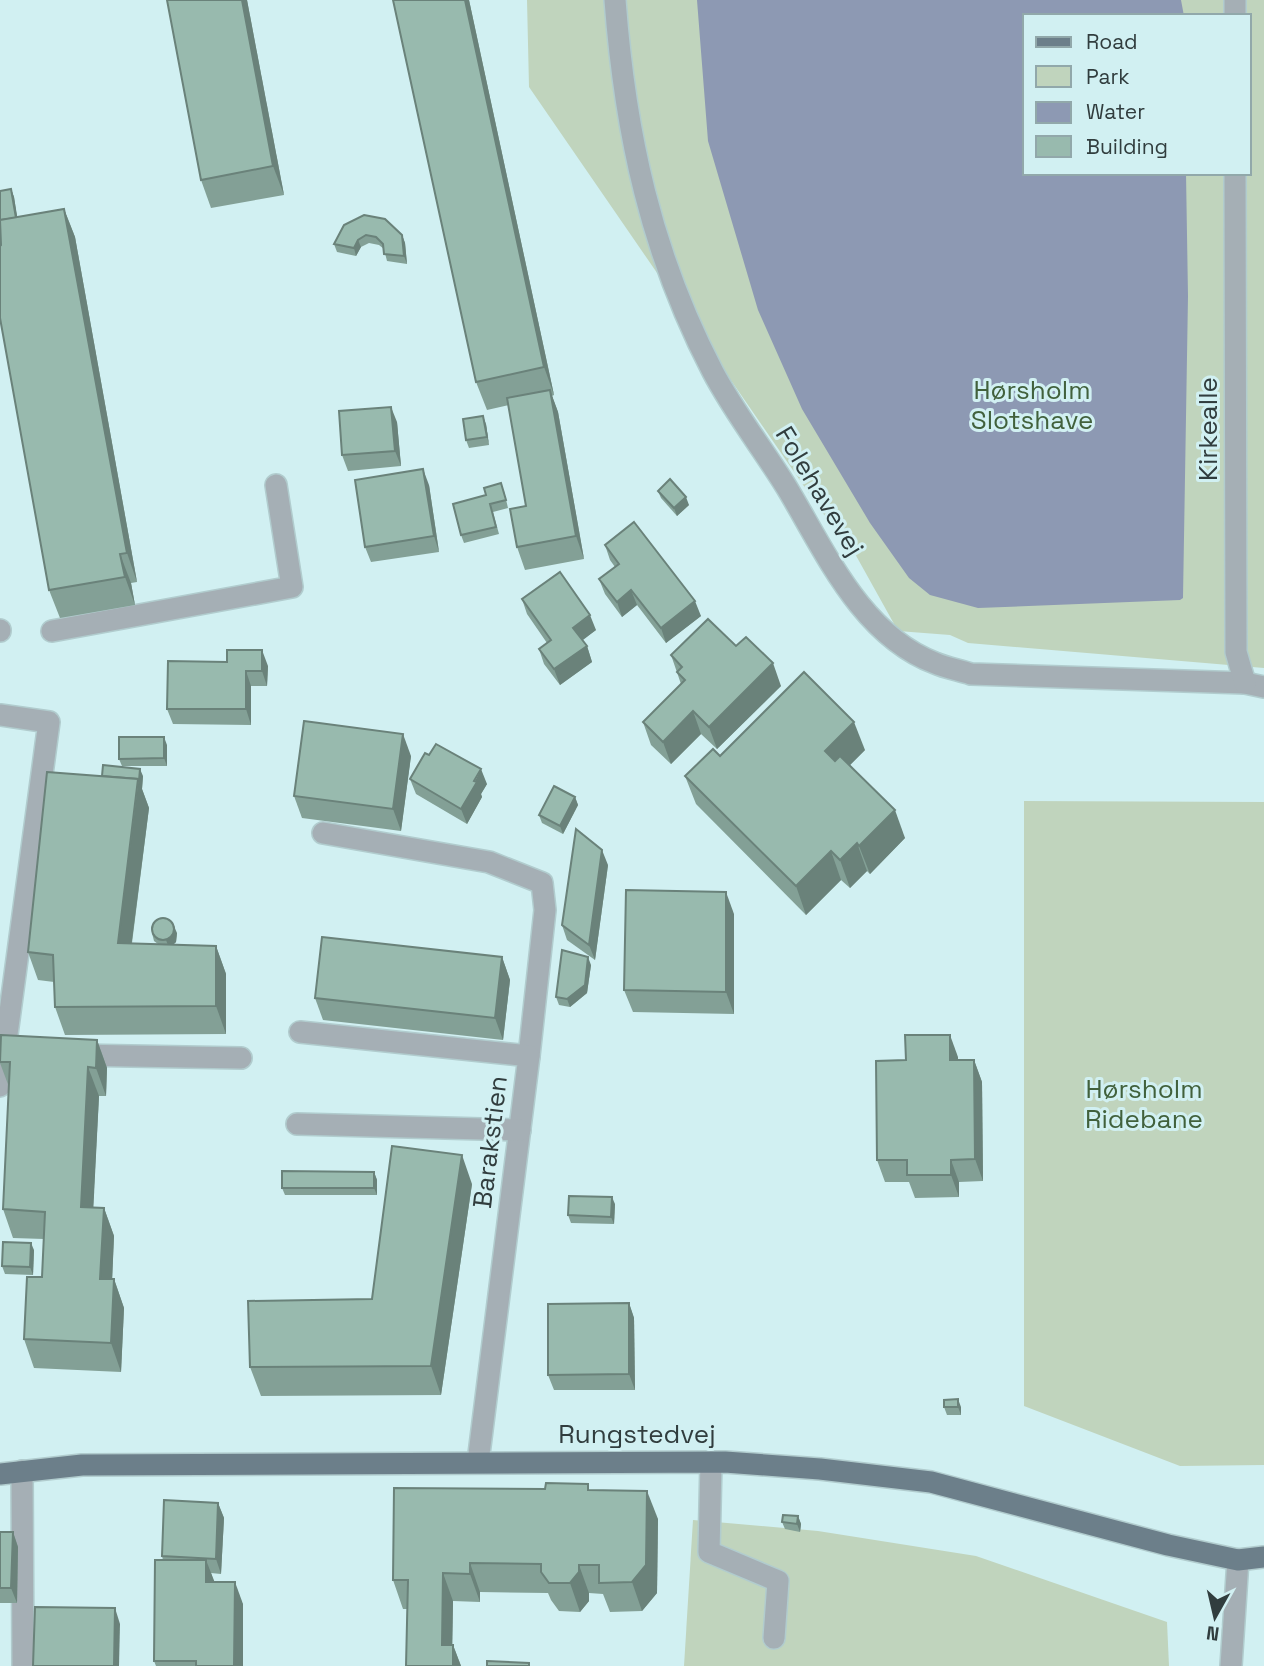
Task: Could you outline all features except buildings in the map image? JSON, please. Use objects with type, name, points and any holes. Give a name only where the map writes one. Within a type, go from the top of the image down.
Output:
[{"type":"main road","name":"Rungstedvej","points":[[0,1474],[82,1465],[478,1462],[711,1462],[820,1469],[931,1482],[1168,1545],[1238,1560],[1264,1557]]},
{"type":"street","name":"Folehavevej","points":[[615,0],[620,74],[639,181],[670,281],[714,373],[849,591],[879,626],[934,663],[971,674],[1255,685]]},
{"type":"street","name":"Kirkealle","points":[[1236,175],[1236,652],[1255,685]]},
{"type":"street","points":[[52,631],[292,587],[276,485]]},
{"type":"street","points":[[0,715],[49,722],[0,1086]]},
{"type":"street","points":[[323,833],[489,862],[542,883],[545,910],[529,1056]]},
{"type":"street","name":"Barakstien","points":[[300,1032],[529,1056],[478,1462]]},
{"type":"street","points":[[4,1054],[32,1055]]},
{"type":"street","points":[[60,1055],[242,1058]]},
{"type":"street","points":[[297,1124],[520,1130]]},
{"type":"street","points":[[711,1462],[709,1552],[778,1581],[774,1637]]},
{"type":"street","points":[[22,1471],[23,1666]]},
{"type":"street","points":[[1231,1666],[1238,1560]]},
{"type":"green space","name":"Hørsholm Slotshave","points":[[527,0],[1264,0],[1264,668],[968,643],[950,635],[898,631],[854,552],[821,511],[529,87]]},
{"type":"green space","name":"Hørsholm Ridebane","points":[[1024,801],[1264,802],[1264,1465],[1180,1466],[1024,1406]]},
{"type":"green space","points":[[693,1520],[818,1531],[976,1556],[1167,1622],[1169,1666],[684,1666]]},
{"type":"water","name":"Hørsholm Slotshave","points":[[697,0],[1181,0],[1184,14],[1023,14],[1023,175],[1186,175],[1188,296],[1183,598],[978,608],[930,595],[909,578],[870,523],[802,409],[758,310],[708,141]]}]
